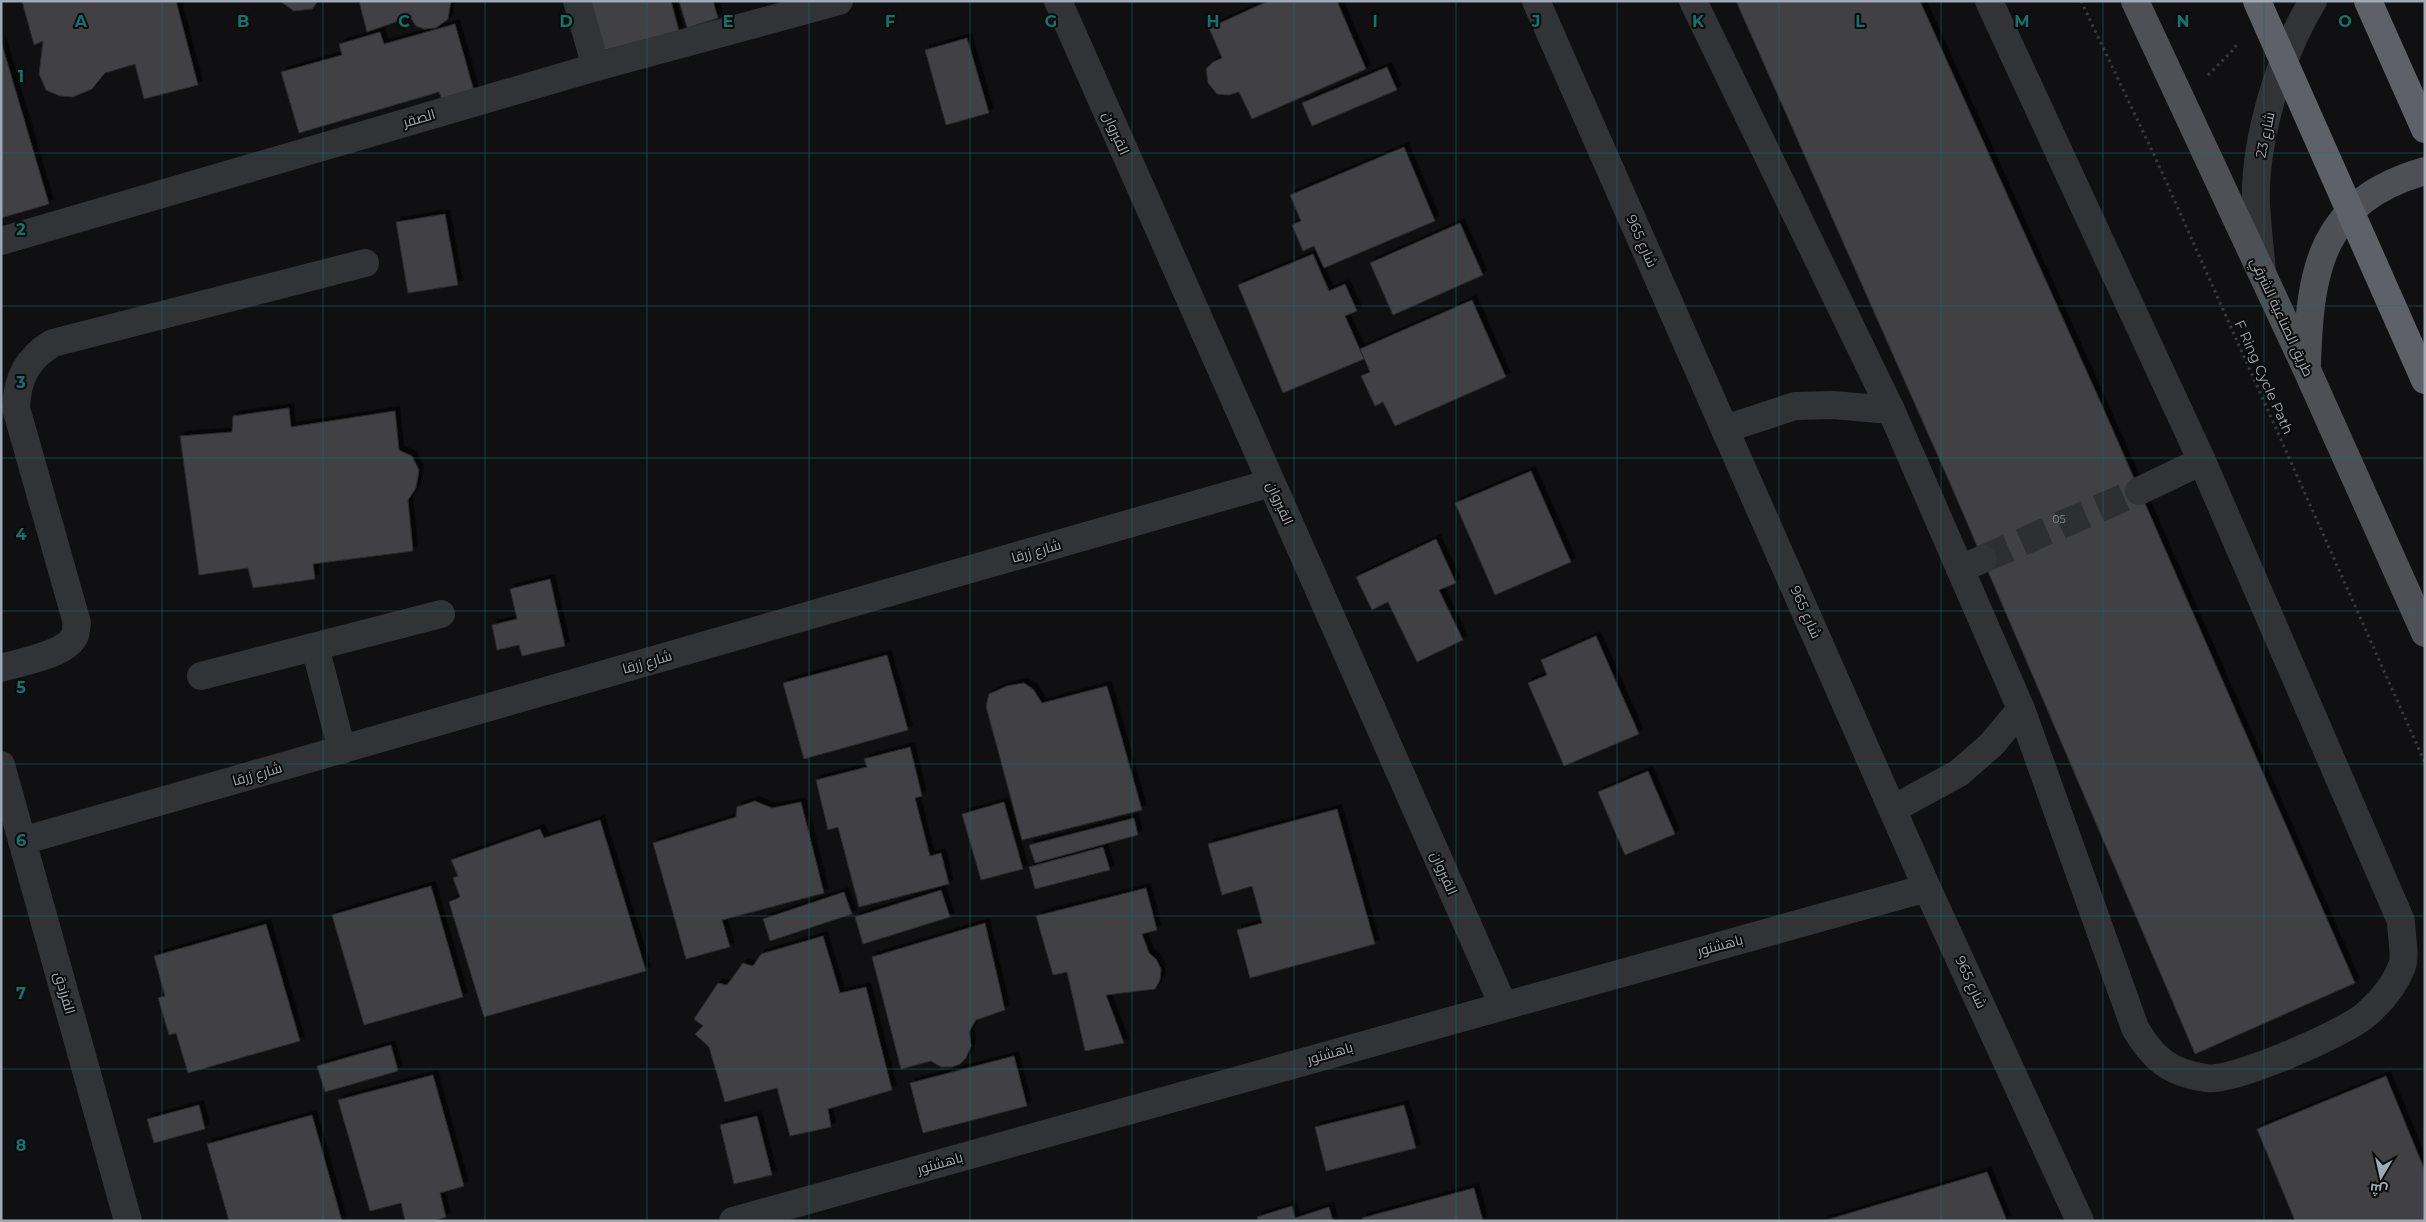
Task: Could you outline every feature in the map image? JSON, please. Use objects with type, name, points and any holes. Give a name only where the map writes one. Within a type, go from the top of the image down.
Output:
[{"type":"highway","points":[[2257,1],[2425,380]]},
{"type":"highway","points":[[2368,1],[2425,129]]},
{"type":"main road","name":"طريق الصناعية الشرقي","points":[[2135,1],[2175,91],[2307,370],[2425,633]]},
{"type":"main road","points":[[2307,370],[2311,298],[2315,273],[2328,240],[2342,219],[2373,193],[2400,178],[2425,171]]},
{"type":"street","points":[[577,1],[596,67]]},
{"type":"street","name":"الصقر","points":[[1,241],[596,67],[839,1]]},
{"type":"street","name":"القيروان","points":[[1058,1],[1503,1005]]},
{"type":"street","name":"شارع 965","points":[[1536,1],[1927,888],[2080,1221]]},
{"type":"street","points":[[1693,1],[1891,410],[1972,564],[2021,709],[2135,1028],[2147,1049],[2174,1070],[2208,1079],[2242,1072],[2305,1047],[2361,1018],[2385,998],[2403,965],[2401,921],[2202,462],[1989,1]]},
{"type":"street","name":"شارع 23","points":[[2263,276],[2256,202],[2259,161],[2280,76],[2302,19],[2313,1]]},
{"type":"street","points":[[1,668],[55,652],[66,646],[75,636],[76,623],[16,408],[21,377],[29,363],[40,351],[53,343],[365,263]]},
{"type":"street","points":[[1725,429],[1795,406],[1833,405],[1891,410]]},
{"type":"street","points":[[2139,492],[2202,462]]},
{"type":"street","name":"شارع زرقا","points":[[22,841],[1271,483]]},
{"type":"street","points":[[201,676],[441,614]]},
{"type":"street","points":[[314,647],[342,750]]},
{"type":"street","points":[[1893,809],[1958,773],[1992,744],[2021,709]]},
{"type":"street","name":"الفرزدق","points":[[1,765],[128,1221]]},
{"type":"street","name":"باهشتور","points":[[738,1220],[1927,888]]},
{"type":"path","name":"F Ring Cycle Path","points":[[2081,1],[2156,159],[2425,763]]},
{"type":"path","points":[[2175,91],[2208,74],[2234,48],[2238,40]]},
{"type":"building","points":[[22,1],[176,1],[198,85],[144,99],[135,64],[105,73],[92,89],[73,97],[60,96],[46,90],[39,74],[43,41],[34,45]]},
{"type":"building","points":[[280,1],[318,1],[312,9],[294,11]]},
{"type":"building","points":[[359,1],[451,1],[448,19],[436,28],[424,29],[416,26],[410,17],[367,32]]},
{"type":"building","points":[[584,1],[671,1],[679,31],[597,52]]},
{"type":"building","points":[[679,1],[713,1],[718,18],[687,28]]},
{"type":"building","points":[[1268,1],[1337,1],[1366,69],[1252,119],[1239,92],[1229,95],[1217,94],[1208,83],[1206,69],[1213,62],[1222,58],[1209,28]]},
{"type":"building","points":[[1736,1],[1920,1],[2105,412],[2355,983],[2195,1054],[1953,490]]},
{"type":"building","points":[[455,24],[474,91],[442,100],[439,92],[299,133],[281,72],[342,55],[339,44],[380,32],[384,44]]},
{"type":"building","points":[[967,38],[989,113],[946,125],[925,50]]},
{"type":"building","points":[[1,41],[49,204],[1,218]]},
{"type":"building","points":[[1387,67],[1397,90],[1312,126],[1302,103]]},
{"type":"building","points":[[1404,147],[1435,221],[1324,268],[1314,246],[1303,251],[1292,225],[1301,221],[1290,195]]},
{"type":"building","points":[[445,214],[458,285],[408,293],[396,222]]},
{"type":"building","points":[[1460,223],[1483,275],[1393,315],[1370,263]]},
{"type":"building","points":[[1313,254],[1329,291],[1345,284],[1357,311],[1345,316],[1364,359],[1283,393],[1238,285]]},
{"type":"building","points":[[1472,300],[1506,377],[1395,426],[1383,402],[1375,406],[1361,376],[1370,372],[1360,349]]},
{"type":"building","points":[[289,408],[291,427],[395,411],[399,450],[412,456],[419,470],[416,488],[408,500],[413,551],[313,564],[315,579],[253,588],[248,568],[199,575],[180,436],[232,432],[233,416]]},
{"type":"building","points":[[1531,471],[1571,562],[1495,595],[1455,503]]},
{"type":"building","points":[[1436,539],[1456,583],[1439,590],[1463,640],[1417,662],[1388,602],[1372,610],[1356,577]]},
{"type":"building","points":[[550,579],[565,646],[522,656],[519,645],[497,650],[492,625],[517,619],[510,589]]},
{"type":"building","points":[[1596,636],[1639,734],[1564,766],[1528,683],[1547,675],[1541,660]]},
{"type":"building","points":[[887,655],[908,730],[804,759],[783,683]]},
{"type":"building","points":[[1024,683],[1033,689],[1042,703],[1107,686],[1142,810],[1022,840],[986,706],[989,694],[1007,686]]},
{"type":"building","points":[[910,747],[922,796],[915,798],[930,856],[941,853],[949,884],[859,907],[838,827],[828,830],[816,780],[867,767],[864,759]]},
{"type":"building","points":[[1648,771],[1675,834],[1625,855],[1598,792]]},
{"type":"building","points":[[755,801],[772,808],[801,802],[824,893],[722,920],[730,947],[686,959],[653,843],[736,817],[737,807]]},
{"type":"building","points":[[1004,802],[1023,869],[981,880],[962,814]]},
{"type":"building","points":[[1337,809],[1375,944],[1250,978],[1237,930],[1262,923],[1252,886],[1222,895],[1208,844]]},
{"type":"building","points":[[1134,818],[1138,835],[1035,863],[1029,845]]},
{"type":"building","points":[[600,820],[646,971],[484,1017],[449,902],[460,897],[453,878],[458,876],[451,860],[540,829],[544,838]]},
{"type":"building","points":[[1103,847],[1110,870],[1035,889],[1029,867]]},
{"type":"building","points":[[431,886],[463,997],[364,1025],[332,915]]},
{"type":"building","points":[[1146,888],[1157,930],[1142,934],[1149,953],[1156,959],[1161,969],[1160,980],[1155,989],[1106,995],[1124,1043],[1085,1051],[1067,972],[1053,975],[1036,916]]},
{"type":"building","points":[[941,890],[950,917],[863,944],[855,917]]},
{"type":"building","points":[[844,892],[852,914],[770,941],[763,919]]},
{"type":"building","points":[[985,923],[1005,1010],[976,1020],[969,1032],[971,1046],[966,1058],[960,1064],[952,1067],[941,1067],[931,1061],[901,1069],[872,957]]},
{"type":"building","points":[[266,924],[300,1041],[188,1073],[176,1033],[169,1035],[158,998],[165,996],[154,956]]},
{"type":"building","points":[[823,936],[840,993],[866,987],[892,1090],[828,1109],[831,1127],[790,1136],[777,1088],[725,1102],[709,1047],[695,1034],[703,1026],[694,1019],[718,983],[727,985],[743,963],[753,966],[761,954]]},
{"type":"building","points":[[391,1045],[398,1071],[325,1092],[317,1066]]},
{"type":"building","points":[[1014,1056],[1027,1106],[923,1133],[910,1083]]},
{"type":"building","points":[[433,1075],[464,1186],[440,1193],[446,1217],[434,1221],[405,1221],[401,1203],[370,1211],[338,1100]]},
{"type":"building","points":[[2386,1076],[2425,1171],[2425,1221],[2295,1221],[2257,1129]]},
{"type":"building","points":[[199,1105],[205,1129],[154,1143],[147,1119]]},
{"type":"building","points":[[1404,1105],[1416,1148],[1326,1171],[1315,1127]]},
{"type":"building","points":[[312,1115],[342,1221],[229,1221],[207,1144]]},
{"type":"building","points":[[757,1116],[772,1175],[734,1184],[720,1125]]},
{"type":"building","points":[[1987,1172],[2007,1221],[1823,1221]]},
{"type":"building","points":[[1474,1188],[1483,1221],[1363,1221],[1362,1218]]},
{"type":"building","points":[[1292,1206],[1295,1218],[1329,1207],[1333,1221],[1258,1221],[1257,1217]]},
{"type":"tunnel","points":[[1983,559],[2139,491]]}]
